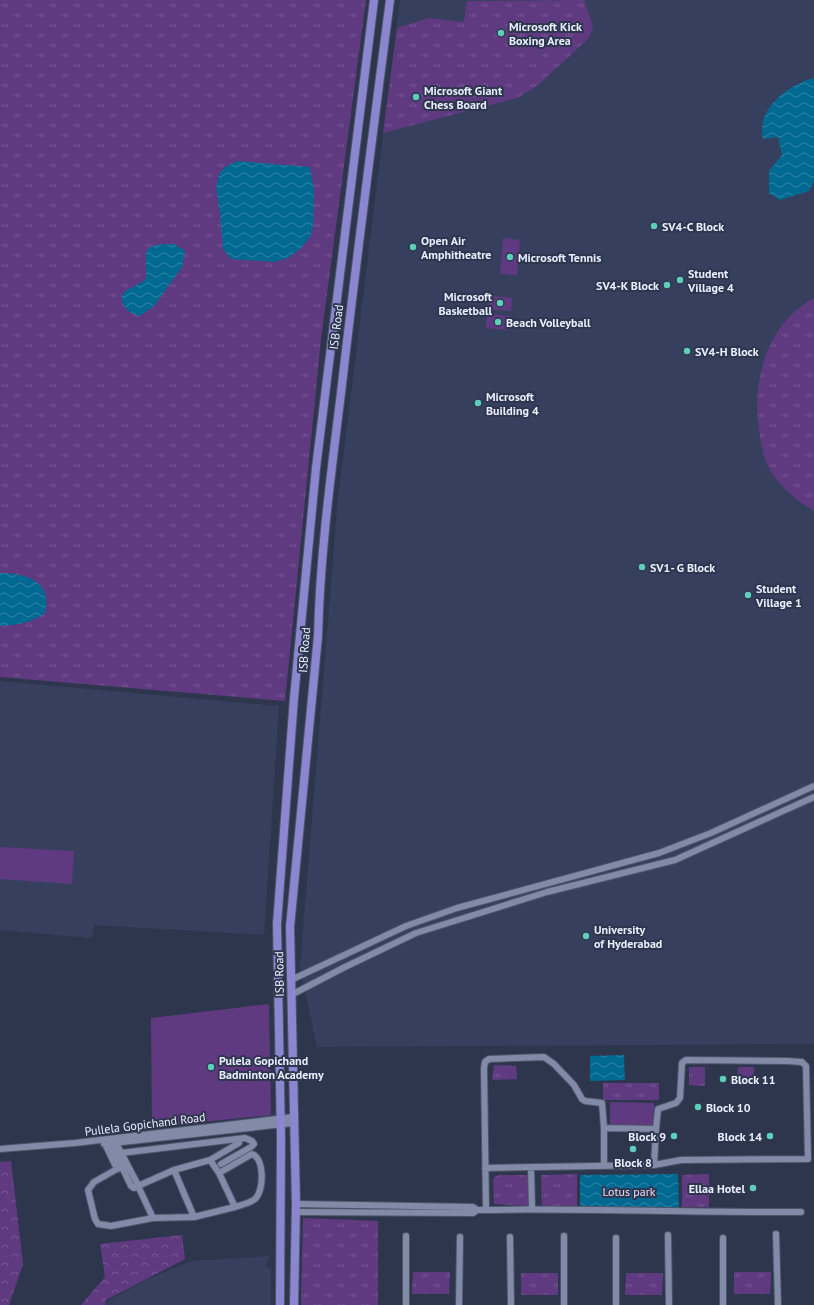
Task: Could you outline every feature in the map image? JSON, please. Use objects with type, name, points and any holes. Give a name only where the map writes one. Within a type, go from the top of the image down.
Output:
[{"type":"main road","name":"ISB Road","points":[[280,1305],[280,1121],[277,924],[294,698],[316,468],[374,0]]},
{"type":"main road","name":"ISB Road","points":[[294,1305],[296,1208],[290,927],[318,636],[319,602],[330,482],[390,0]]},
{"type":"street","points":[[291,980],[406,926],[457,908],[660,853],[710,834],[814,786]]},
{"type":"street","points":[[292,995],[344,967],[416,933],[547,892],[675,860],[814,797]]},
{"type":"street","points":[[486,1210],[484,1068],[485,1062],[489,1058],[544,1057],[554,1064],[574,1086],[582,1099],[585,1101],[602,1103],[604,1165]]},
{"type":"street","points":[[485,1168],[654,1165],[681,1160],[808,1159],[806,1066],[802,1062],[787,1061],[686,1060],[682,1063],[680,1098],[676,1104],[658,1109],[654,1165]]},
{"type":"street","name":"Pullela Gopichand Road","points":[[0,1152],[106,1143],[293,1120]]},
{"type":"street","points":[[604,1128],[656,1129]]},
{"type":"street","name":"Pullela Gopichand Road","points":[[0,1149],[106,1143],[163,1135]]},
{"type":"street","points":[[106,1143],[121,1153],[238,1139],[250,1139],[253,1146],[221,1164]]},
{"type":"street","points":[[106,1143],[122,1167],[132,1187],[174,1170],[210,1160],[239,1143],[238,1139]]},
{"type":"street","points":[[121,1153],[122,1167]]},
{"type":"street","points":[[122,1167],[94,1182],[88,1190],[93,1213],[98,1224],[111,1226],[154,1218],[194,1217],[235,1207],[252,1200],[257,1195],[262,1172],[260,1161],[252,1154],[219,1173]]},
{"type":"street","points":[[210,1160],[219,1173],[235,1207]]},
{"type":"street","points":[[531,1168],[532,1209]]},
{"type":"street","points":[[174,1170],[194,1217]]},
{"type":"street","points":[[138,1184],[154,1218]]},
{"type":"street","points":[[296,1208],[473,1207],[477,1210],[532,1209],[720,1213],[801,1212]]},
{"type":"street","points":[[776,1234],[778,1305]]},
{"type":"street","points":[[668,1235],[669,1305]]},
{"type":"street","points":[[406,1236],[406,1305]]},
{"type":"street","points":[[564,1236],[564,1305]]},
{"type":"street","points":[[459,1305],[460,1237]]},
{"type":"street","points":[[510,1237],[511,1305]]},
{"type":"street","points":[[616,1238],[616,1305]]},
{"type":"street","points":[[723,1238],[724,1305]]},
{"type":"shaded area","points":[[400,0],[814,0],[814,1044],[317,1047],[300,967],[338,498]]},
{"type":"shaded area","points":[[0,681],[279,706],[264,935],[94,925],[92,938],[0,930]]},
{"type":"shaded area","points":[[270,1256],[265,1265],[271,1269],[271,1305],[105,1305],[109,1300],[150,1278],[191,1261]]},
{"type":"green space","points":[[0,0],[366,0],[321,339],[285,701],[0,677]]},
{"type":"green space","points":[[584,0],[593,26],[589,38],[537,86],[517,98],[383,133],[397,28],[429,18],[464,22],[467,1]]},
{"type":"green space","name":"Microsoft Tennis","points":[[503,238],[520,240],[517,275],[500,274]]},
{"type":"green space","name":"Microsoft Basketball","points":[[489,296],[512,298],[511,311],[488,309]]},
{"type":"green space","points":[[814,298],[814,511],[787,490],[770,470],[762,447],[757,410],[761,372],[766,354],[774,338],[785,322],[798,309]]},
{"type":"green space","name":"Beach Volleyball","points":[[487,314],[510,316],[508,330],[486,328]]},
{"type":"green space","points":[[0,847],[74,851],[72,884],[0,879]]},
{"type":"green space","name":"Pulela Gopichand Badminton Academy","points":[[269,1004],[271,1115],[152,1127],[151,1018]]},
{"type":"green space","points":[[494,1065],[516,1066],[517,1079],[492,1080]]},
{"type":"green space","points":[[689,1067],[705,1067],[705,1086],[689,1085]]},
{"type":"green space","points":[[738,1067],[754,1067],[754,1086],[737,1085]]},
{"type":"green space","points":[[603,1083],[659,1083],[659,1100],[603,1100]]},
{"type":"green space","points":[[610,1102],[654,1103],[656,1129],[610,1127]]},
{"type":"green space","points":[[11,1161],[23,1264],[9,1305],[0,1305],[0,1162]]},
{"type":"green space","points":[[577,1174],[577,1208],[542,1208],[541,1175]]},
{"type":"green space","points":[[709,1174],[709,1207],[682,1207],[682,1175]]},
{"type":"green space","points":[[500,1175],[528,1175],[529,1206],[494,1204],[493,1181],[494,1177]]},
{"type":"green space","points":[[303,1218],[378,1221],[378,1305],[301,1305]]},
{"type":"green space","points":[[182,1235],[185,1259],[106,1300],[105,1305],[81,1305],[105,1277],[100,1244]]},
{"type":"green space","points":[[413,1272],[450,1272],[449,1294],[412,1294]]},
{"type":"green space","points":[[734,1272],[771,1272],[770,1294],[734,1294]]},
{"type":"green space","points":[[521,1273],[558,1273],[558,1295],[521,1295]]},
{"type":"green space","points":[[626,1273],[663,1273],[662,1295],[625,1295]]},
{"type":"water","points":[[814,78],[814,181],[809,191],[780,200],[769,193],[769,171],[782,155],[778,137],[763,139],[762,128],[764,118],[769,108],[784,92],[804,81]]},
{"type":"water","points":[[237,161],[310,167],[314,191],[313,227],[310,237],[301,248],[288,258],[274,262],[231,259],[223,249],[220,212],[216,188],[219,174],[225,167]]},
{"type":"water","points":[[174,244],[185,251],[182,267],[154,306],[140,316],[129,312],[124,306],[122,295],[124,292],[146,278],[147,250],[155,245]]},
{"type":"water","points":[[0,573],[9,573],[27,577],[41,586],[45,593],[45,613],[24,623],[0,626]]},
{"type":"water","points":[[624,1055],[625,1080],[590,1081],[590,1056]]},
{"type":"water","name":"Lotus park","points":[[678,1174],[679,1208],[580,1208],[580,1175]]},
{"type":"place","name":"Microsoft Kick Boxing Area","points":[[501,33]]},
{"type":"place","name":"Microsoft Giant Chess Board","points":[[416,97]]},
{"type":"place","name":"SV4-C Block","points":[[654,226]]},
{"type":"place","name":"Open Air Amphitheatre","points":[[413,247]]},
{"type":"place","name":"Microsoft Tennis","points":[[510,257]]},
{"type":"place","name":"Student Village 4","points":[[680,280]]},
{"type":"place","name":"SV4-K Block","points":[[667,285]]},
{"type":"place","name":"Microsoft Basketball","points":[[500,303]]},
{"type":"place","name":"Beach Volleyball","points":[[498,322]]},
{"type":"place","name":"SV4-H Block","points":[[687,351]]},
{"type":"place","name":"Microsoft Building 4","points":[[478,403]]},
{"type":"place","name":"SV1- G Block","points":[[642,567]]},
{"type":"place","name":"Student Village 1","points":[[748,595]]},
{"type":"place","name":"University of Hyderabad","points":[[586,936]]},
{"type":"place","name":"Pulela Gopichand Badminton Academy","points":[[211,1067]]},
{"type":"place","name":"Block 11","points":[[723,1079]]},
{"type":"place","name":"Block 10","points":[[698,1107]]},
{"type":"place","name":"Block 9","points":[[674,1136]]},
{"type":"place","name":"Block 14","points":[[770,1136]]},
{"type":"place","name":"Block 8","points":[[633,1149]]},
{"type":"place","name":"Ellaa Hotel","points":[[753,1188]]}]
